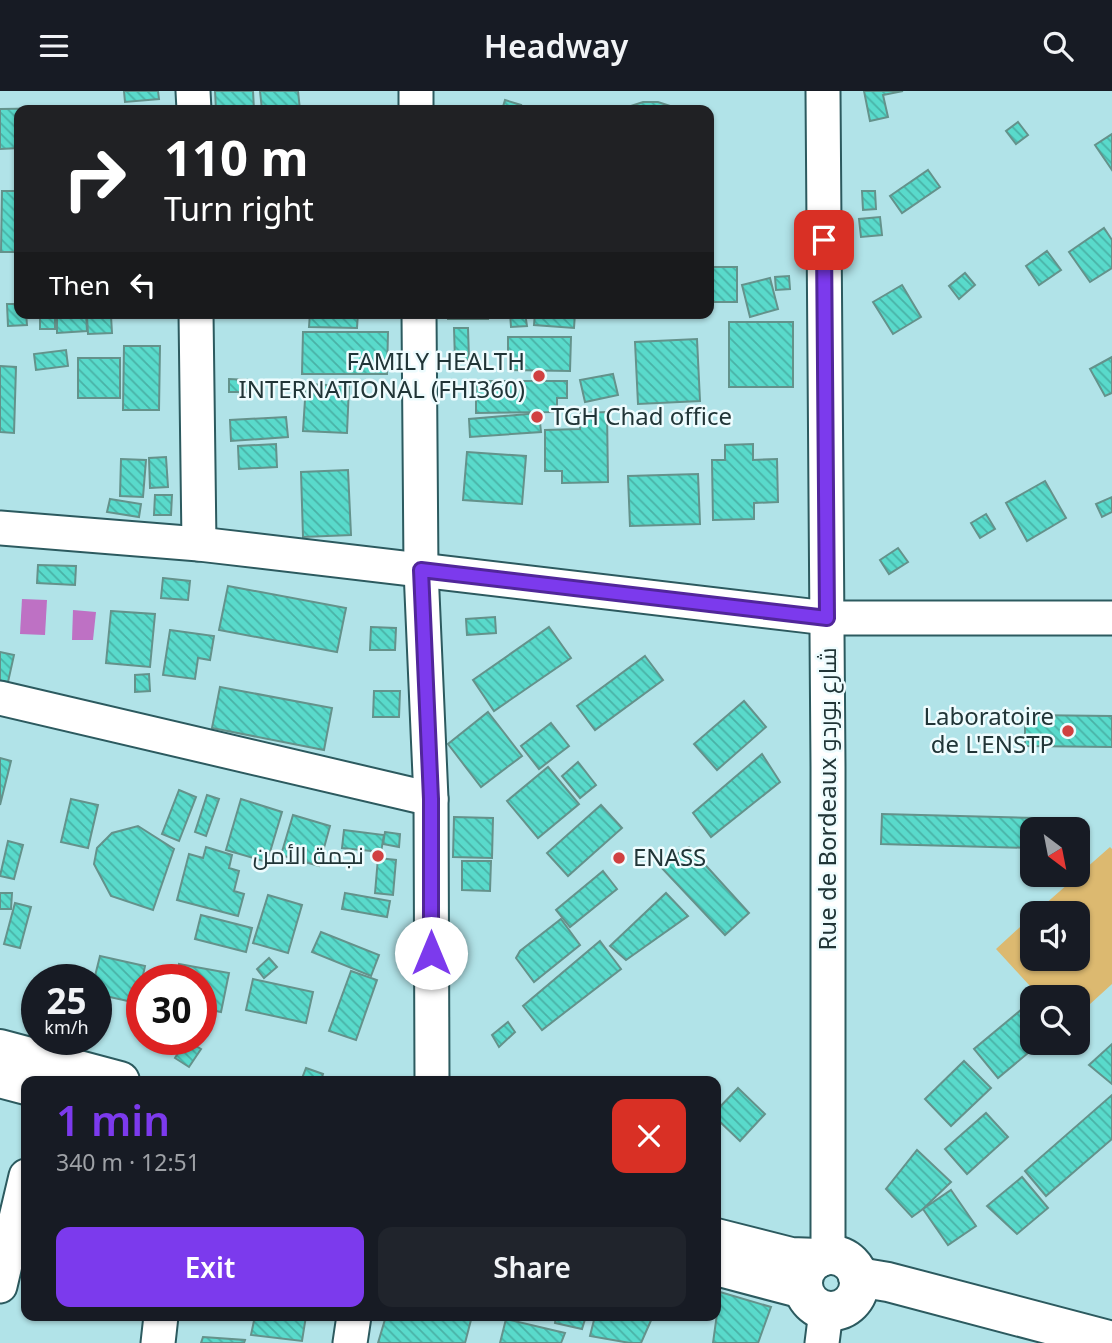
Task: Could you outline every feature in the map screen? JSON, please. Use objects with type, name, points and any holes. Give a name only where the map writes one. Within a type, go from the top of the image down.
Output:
[{"type":"main road","points":[[0,1049],[101,1076]]},
{"type":"main road","points":[[0,1078],[21,1084]]},
{"type":"main road","points":[[721,1239],[791,1257],[830,1290],[888,1282],[1112,1341]]},
{"type":"main road","points":[[721,1267],[830,1290],[1016,1343]]},
{"type":"street","name":"Rue de Bordeaux شارع بوردو","points":[[823,91],[830,1290]]},
{"type":"street","points":[[196,319],[199,544]]},
{"type":"street","points":[[419,319],[421,570],[431,799],[432,1076]]},
{"type":"street","points":[[0,528],[199,544],[827,618],[1112,618]]},
{"type":"street","points":[[0,698],[431,799]]},
{"type":"street","points":[[0,1286],[21,1197]]},
{"type":"street","points":[[158,1343],[160,1321]]},
{"type":"street","points":[[350,1343],[353,1321]]},
{"type":"shaded area","points":[[22,599],[47,600],[45,635],[20,634]]},
{"type":"shaded area","points":[[73,610],[96,612],[93,640],[72,640]]},
{"type":"shaded area","points":[[1110,847],[1112,849],[1112,984],[1090,1004],[1090,985],[1029,985],[996,949],[1020,927],[1020,971],[1090,971],[1090,901],[1049,901],[1065,887],[1090,887],[1090,865]]},
{"type":"building","points":[[124,91],[158,91],[159,99],[125,102]]},
{"type":"building","points":[[215,91],[253,91],[254,105],[216,105]]},
{"type":"building","points":[[260,91],[298,91],[299,105],[261,105]]},
{"type":"building","points":[[864,91],[903,91],[883,95],[888,117],[870,121]]},
{"type":"building","points":[[505,100],[521,105],[504,105]]},
{"type":"building","points":[[658,102],[667,105],[634,105]]},
{"type":"building","points":[[0,109],[14,109],[14,148],[0,149]]},
{"type":"building","points":[[1018,122],[1028,135],[1016,144],[1006,131]]},
{"type":"building","points":[[1112,134],[1112,170],[1095,145]]},
{"type":"building","points":[[928,170],[940,187],[902,213],[890,196]]},
{"type":"building","points":[[2,191],[14,191],[14,252],[1,252]]},
{"type":"building","points":[[862,191],[875,191],[876,209],[863,210]]},
{"type":"building","points":[[880,217],[882,235],[861,237],[859,219]]},
{"type":"building","points":[[1104,228],[1112,240],[1112,268],[1090,282],[1069,252]]},
{"type":"building","points":[[1047,251],[1061,270],[1039,285],[1026,266]]},
{"type":"building","points":[[714,267],[737,267],[737,302],[714,302]]},
{"type":"building","points":[[965,273],[975,285],[959,299],[949,286]]},
{"type":"building","points":[[789,276],[790,289],[776,290],[775,277]]},
{"type":"building","points":[[770,278],[778,309],[750,317],[742,285]]},
{"type":"building","points":[[902,285],[921,317],[893,334],[873,302]]},
{"type":"building","points":[[7,304],[14,304],[14,319],[26,319],[27,325],[8,326]]},
{"type":"building","points":[[40,319],[55,319],[55,329],[40,329]]},
{"type":"building","points":[[57,319],[86,319],[87,331],[57,333]]},
{"type":"building","points":[[87,319],[111,319],[112,333],[88,334]]},
{"type":"building","points":[[310,319],[358,319],[357,328],[309,327]]},
{"type":"building","points":[[510,319],[526,319],[527,326],[511,327]]},
{"type":"building","points":[[534,319],[575,319],[574,328],[534,325]]},
{"type":"building","points":[[729,322],[793,322],[793,387],[729,387]]},
{"type":"building","points":[[454,328],[468,328],[469,360],[455,361]]},
{"type":"building","points":[[303,332],[388,332],[387,374],[302,374]]},
{"type":"building","points":[[508,337],[571,337],[570,371],[508,370]]},
{"type":"building","points":[[697,339],[700,401],[638,404],[635,342]]},
{"type":"building","points":[[124,346],[160,346],[159,410],[123,410]]},
{"type":"building","points":[[66,350],[68,366],[36,370],[34,354]]},
{"type":"building","points":[[1112,357],[1112,393],[1105,396],[1090,369]]},
{"type":"building","points":[[78,358],[120,358],[120,398],[78,398]]},
{"type":"building","points":[[0,366],[16,367],[14,433],[0,432]]},
{"type":"building","points":[[613,374],[618,395],[585,402],[580,380]]},
{"type":"building","points":[[229,379],[249,380],[248,392],[229,392]]},
{"type":"building","points":[[476,381],[567,381],[567,398],[557,398],[557,412],[476,413]]},
{"type":"building","points":[[306,384],[349,386],[347,433],[303,431]]},
{"type":"building","points":[[607,412],[608,482],[562,483],[562,471],[545,471],[545,430],[580,429],[580,413]]},
{"type":"building","points":[[539,413],[541,432],[470,437],[469,419]]},
{"type":"building","points":[[286,417],[288,437],[231,441],[230,420]]},
{"type":"building","points":[[276,444],[277,467],[239,469],[238,446]]},
{"type":"building","points":[[753,444],[753,460],[777,459],[778,502],[754,503],[754,519],[713,520],[712,460],[725,460],[725,445]]},
{"type":"building","points":[[467,452],[526,456],[522,504],[463,500]]},
{"type":"building","points":[[166,457],[168,487],[150,488],[149,458]]},
{"type":"building","points":[[121,459],[146,460],[143,497],[120,496]]},
{"type":"building","points":[[348,470],[351,535],[303,537],[301,472]]},
{"type":"building","points":[[698,474],[700,524],[630,526],[628,476]]},
{"type":"building","points":[[1045,481],[1066,518],[1027,541],[1006,503]]},
{"type":"building","points":[[155,495],[172,495],[171,515],[154,515]]},
{"type":"building","points":[[1112,497],[1112,512],[1102,517],[1096,504]]},
{"type":"building","points":[[110,499],[141,504],[139,517],[107,512]]},
{"type":"building","points":[[986,514],[995,529],[980,538],[971,523]]},
{"type":"building","points":[[898,548],[908,562],[889,574],[880,560]]},
{"type":"building","points":[[38,565],[76,566],[75,585],[37,583]]},
{"type":"building","points":[[163,578],[190,581],[188,600],[161,598]]},
{"type":"building","points":[[228,586],[346,608],[337,652],[219,630]]},
{"type":"building","points":[[111,611],[155,614],[150,667],[106,663]]},
{"type":"building","points":[[495,617],[496,633],[467,635],[466,619]]},
{"type":"building","points":[[371,627],[396,628],[395,650],[370,650]]},
{"type":"building","points":[[549,627],[571,658],[494,711],[473,680]]},
{"type":"building","points":[[170,630],[214,636],[210,660],[198,658],[195,679],[163,675]]},
{"type":"building","points":[[0,652],[14,655],[8,682],[0,681]]},
{"type":"building","points":[[645,656],[663,680],[595,730],[577,706]]},
{"type":"building","points":[[149,674],[150,691],[135,692],[135,675]]},
{"type":"building","points":[[220,687],[332,708],[324,750],[212,728]]},
{"type":"building","points":[[374,691],[400,691],[399,717],[373,717]]},
{"type":"building","points":[[744,701],[766,727],[717,770],[694,744]]},
{"type":"building","points":[[488,712],[522,756],[481,787],[448,744]]},
{"type":"building","name":"Laboratoire de L'ENSTP","points":[[1025,715],[1112,716],[1112,747],[1025,746]]},
{"type":"building","points":[[551,723],[569,746],[539,769],[521,746]]},
{"type":"building","points":[[762,754],[780,782],[711,837],[693,813]]},
{"type":"building","points":[[0,758],[11,761],[0,805]]},
{"type":"building","points":[[578,762],[596,785],[580,798],[562,776]]},
{"type":"building","points":[[548,767],[579,804],[538,838],[507,801]]},
{"type":"building","points":[[179,790],[196,797],[179,841],[162,834]]},
{"type":"building","points":[[207,795],[219,799],[206,836],[195,832]]},
{"type":"building","points":[[71,799],[98,805],[88,848],[61,842]]},
{"type":"building","points":[[241,799],[282,812],[267,862],[226,850]]},
{"type":"building","points":[[601,805],[622,828],[568,876],[547,853]]},
{"type":"building","points":[[882,814],[1020,818],[1020,848],[881,844]]},
{"type":"building","points":[[293,815],[330,826],[319,866],[281,855]]},
{"type":"building","points":[[454,817],[493,818],[492,858],[453,857]]},
{"type":"building","points":[[138,826],[174,849],[153,910],[111,896],[94,864],[97,848],[112,833]]},
{"type":"building","points":[[344,830],[384,835],[381,852],[342,848]]},
{"type":"building","points":[[385,832],[400,834],[399,847],[383,844]]},
{"type":"building","points":[[8,841],[23,845],[14,879],[0,876]]},
{"type":"building","points":[[206,847],[232,855],[229,868],[239,871],[234,891],[244,894],[238,916],[177,900],[189,854],[203,858]]},
{"type":"building","points":[[689,847],[749,913],[725,935],[659,865]]},
{"type":"building","points":[[378,858],[396,860],[393,895],[375,893]]},
{"type":"building","points":[[462,861],[491,861],[490,891],[462,890]]},
{"type":"building","points":[[603,871],[617,889],[570,927],[556,910]]},
{"type":"building","points":[[0,893],[12,893],[11,909],[0,909]]},
{"type":"building","points":[[345,893],[390,901],[387,917],[342,909]]},
{"type":"building","points":[[666,893],[688,916],[626,960],[610,946]]},
{"type":"building","points":[[268,895],[302,905],[288,953],[253,943]]},
{"type":"building","points":[[15,903],[31,907],[20,948],[4,944]]},
{"type":"building","points":[[201,915],[252,928],[246,952],[195,939]]},
{"type":"building","points":[[561,919],[580,945],[534,982],[516,958],[520,951]]},
{"type":"building","points":[[321,932],[379,955],[371,976],[312,952]]},
{"type":"building","points":[[600,941],[621,969],[542,1030],[523,1006]]},
{"type":"building","points":[[100,956],[136,964],[126,964],[126,1001],[112,998],[112,964],[98,964]]},
{"type":"building","points":[[269,958],[277,967],[264,978],[257,969]]},
{"type":"building","points":[[217,971],[229,973],[221,1012],[217,1011]]},
{"type":"building","points":[[351,971],[377,980],[356,1040],[329,1031]]},
{"type":"building","points":[[253,979],[313,992],[306,1023],[246,1010]]},
{"type":"building","points":[[1020,1011],[1020,1055],[1026,1055],[998,1078],[974,1049]]},
{"type":"building","points":[[508,1022],[515,1032],[499,1047],[492,1035]]},
{"type":"building","points":[[1112,1044],[1112,1084],[1089,1065]]},
{"type":"building","points":[[177,1055],[197,1055],[189,1067],[175,1058]]},
{"type":"building","points":[[964,1061],[991,1088],[951,1126],[925,1099]]},
{"type":"building","points":[[306,1068],[323,1074],[322,1076],[303,1076]]},
{"type":"building","points":[[738,1088],[765,1114],[740,1141],[721,1123],[721,1106]]},
{"type":"building","points":[[1112,1095],[1112,1139],[1046,1196],[1025,1171]]},
{"type":"building","points":[[986,1113],[1008,1137],[967,1174],[945,1149]]},
{"type":"building","points":[[917,1150],[951,1182],[912,1217],[886,1189]]},
{"type":"building","points":[[1022,1177],[1048,1208],[1017,1234],[987,1206]]},
{"type":"building","points":[[951,1190],[976,1226],[948,1245],[923,1209]]},
{"type":"building","points":[[721,1292],[771,1307],[758,1343],[713,1343],[716,1321],[721,1321]]},
{"type":"building","points":[[254,1321],[305,1321],[302,1341],[251,1335]]},
{"type":"building","points":[[385,1321],[471,1321],[465,1343],[378,1343]]},
{"type":"building","points":[[506,1321],[565,1333],[561,1343],[500,1343]]},
{"type":"building","points":[[555,1321],[584,1321],[582,1329]]},
{"type":"building","points":[[594,1321],[651,1321],[641,1343],[590,1336]]},
{"type":"building","points":[[203,1337],[245,1340],[244,1343],[201,1343]]},
{"type":"place","name":"FAMILY HEALTH INTERNATIONAL (FHI360)","points":[[539,376]]},
{"type":"place","name":"TGH Chad office","points":[[537,417]]},
{"type":"place","name":"Laboratoire de L'ENSTP","points":[[1068,731]]},
{"type":"place","name":"نجمة الأمن","points":[[378,856]]},
{"type":"place","name":"ENASS","points":[[619,858]]},
{"type":"route","points":[[431,953],[431,799],[421,570],[827,618],[824,240]]}]
